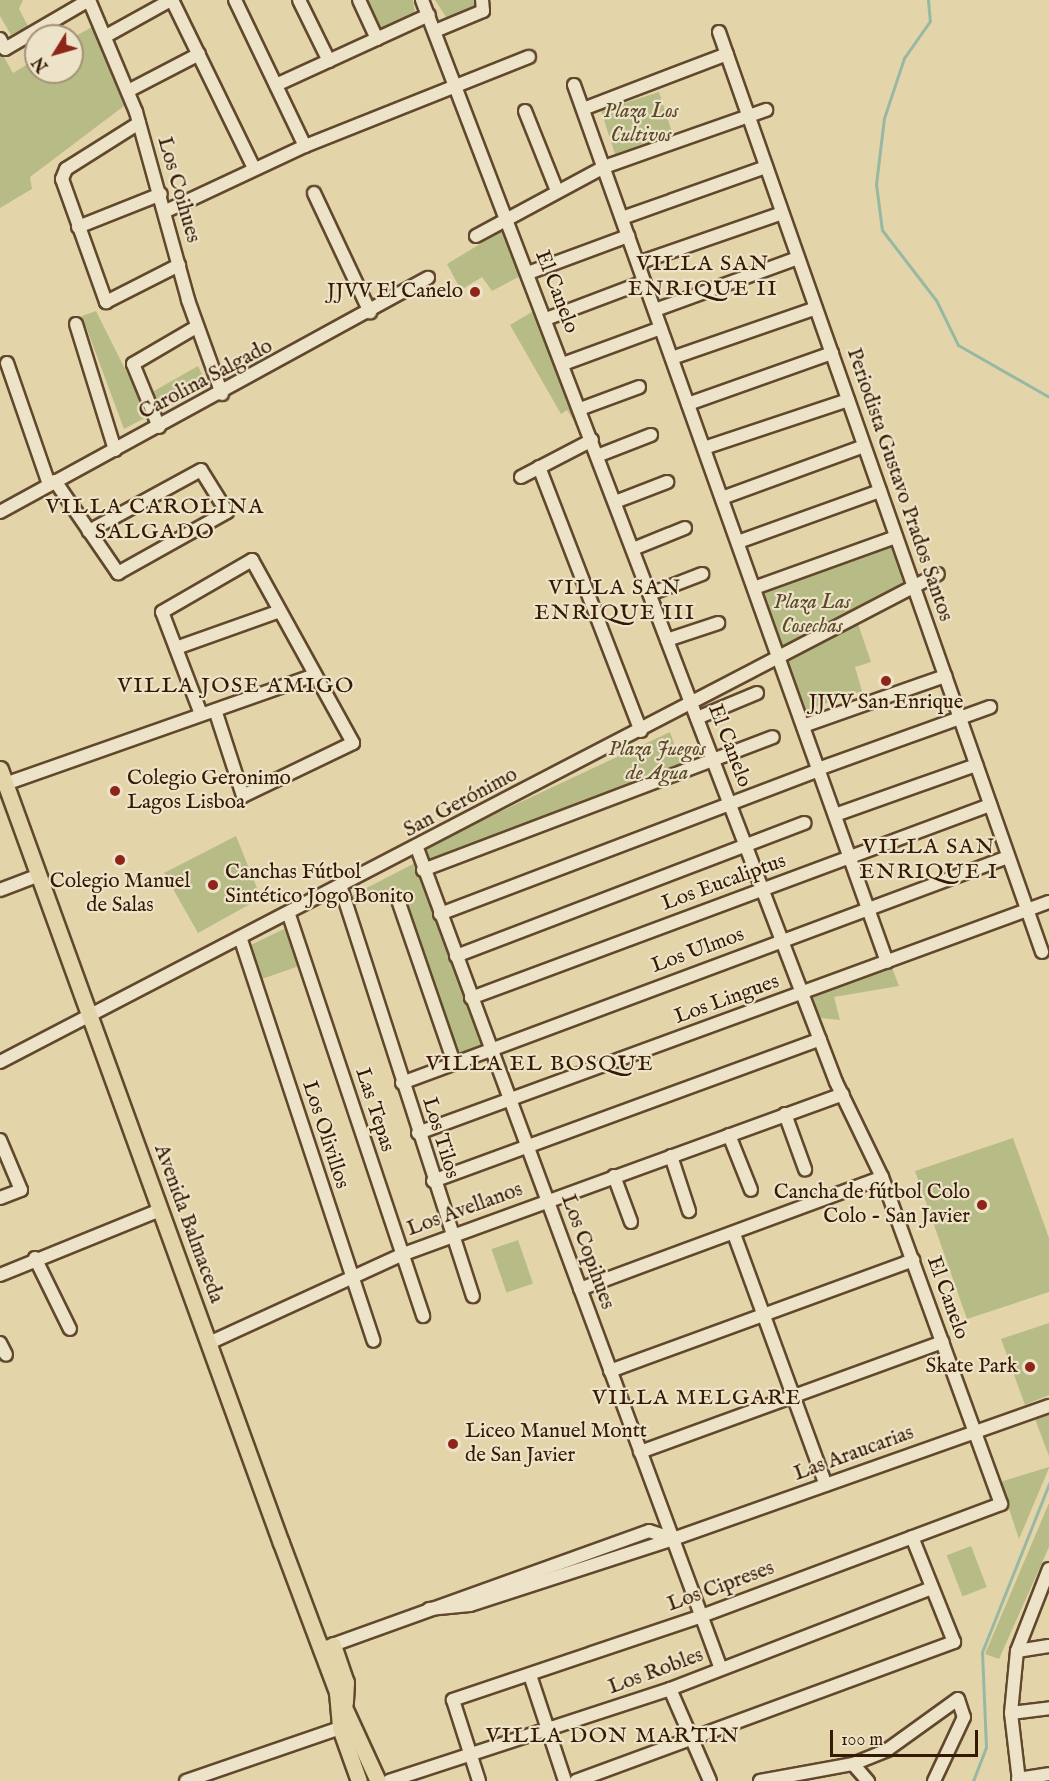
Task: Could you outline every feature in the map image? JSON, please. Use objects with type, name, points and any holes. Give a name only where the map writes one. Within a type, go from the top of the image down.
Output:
[{"type":"main road","name":"Avenida Balmaceda","points":[[3,777],[209,1343],[327,1647],[341,1697],[378,1781]]},
{"type":"main road","name":"Avenida Balmaceda","points":[[341,1697],[340,1728],[359,1781]]},
{"type":"street","points":[[0,39],[5,49],[89,0]]},
{"type":"street","name":"Los Coihues","points":[[89,0],[106,36],[139,123],[161,194],[196,327],[222,394]]},
{"type":"street","points":[[106,36],[172,0],[254,168]]},
{"type":"street","points":[[235,0],[305,146]]},
{"type":"street","points":[[299,0],[328,61]]},
{"type":"street","points":[[359,0],[377,39]]},
{"type":"street","name":"El Canelo","points":[[423,0],[802,993],[843,1094],[882,1177],[1001,1504]]},
{"type":"street","points":[[435,31],[483,11],[482,0]]},
{"type":"street","points":[[276,85],[429,15]]},
{"type":"street","name":"Periodista Gustavo Prados Santos","points":[[719,32],[1042,952]]},
{"type":"street","points":[[128,91],[199,54]]},
{"type":"street","points":[[583,109],[727,54]]},
{"type":"street","points":[[166,212],[254,168],[305,146],[529,57]]},
{"type":"street","points":[[574,85],[887,962]]},
{"type":"street","points":[[476,236],[604,167],[766,110]]},
{"type":"street","points":[[525,111],[557,191]]},
{"type":"street","points":[[139,123],[63,174],[78,227],[106,302],[179,266]]},
{"type":"street","points":[[622,218],[766,167]]},
{"type":"street","points":[[314,193],[370,312]]},
{"type":"street","points":[[78,227],[161,194]]},
{"type":"street","points":[[638,263],[782,213]]},
{"type":"street","points":[[528,273],[628,236]]},
{"type":"street","points":[[655,310],[798,258]]},
{"type":"street","name":"Carolina Salgado","points":[[0,512],[52,482],[222,394],[428,278]]},
{"type":"street","points":[[546,319],[644,282]]},
{"type":"street","points":[[672,358],[816,308]]},
{"type":"street","points":[[76,324],[115,450]]},
{"type":"street","points":[[159,427],[133,364],[196,327]]},
{"type":"street","points":[[563,364],[661,328]]},
{"type":"street","points":[[688,404],[832,353]]},
{"type":"street","points":[[7,363],[52,482],[90,531],[118,573],[227,512],[201,470],[90,531]]},
{"type":"street","points":[[580,409],[639,387]]},
{"type":"street","points":[[704,448],[848,400]]},
{"type":"street","points":[[597,456],[651,435]]},
{"type":"street","points":[[520,477],[592,440]]},
{"type":"street","points":[[722,498],[864,446]]},
{"type":"street","points":[[539,467],[641,731]]},
{"type":"street","points":[[615,502],[667,482]]},
{"type":"street","points":[[738,542],[880,491]]},
{"type":"street","points":[[633,549],[685,528]]},
{"type":"street","points":[[754,588],[896,537]]},
{"type":"street","points":[[201,714],[162,612],[252,560],[353,743],[243,796],[215,710]]},
{"type":"street","points":[[650,594],[702,574]]},
{"type":"street","name":"San Gerónimo","points":[[0,1062],[241,940],[938,574]]},
{"type":"street","points":[[176,648],[280,611]]},
{"type":"street","points":[[668,640],[718,623]]},
{"type":"street","points":[[3,777],[215,710],[314,675]]},
{"type":"street","points":[[803,726],[945,676]]},
{"type":"street","points":[[697,718],[757,693]]},
{"type":"street","points":[[440,914],[818,769],[990,707]]},
{"type":"street","points":[[423,870],[773,737]]},
{"type":"street","points":[[835,815],[976,765]]},
{"type":"street","name":"Los Eucaliptus","points":[[471,998],[990,805]]},
{"type":"street","points":[[456,956],[805,822]]},
{"type":"street","name":"Los Copihues","points":[[417,848],[423,870],[721,1669]]},
{"type":"street","name":"Los Ulmos","points":[[402,1083],[1008,856]]},
{"type":"street","points":[[0,890],[39,875]]},
{"type":"street","name":"Los Tilos","points":[[340,888],[451,1237],[473,1296]]},
{"type":"street","points":[[398,900],[454,1063]]},
{"type":"street","name":"Los Lingues","points":[[418,1133],[1049,902]]},
{"type":"street","name":"Las Tepas","points":[[289,915],[423,1316]]},
{"type":"street","name":"Los Olivillos","points":[[241,940],[374,1341]]},
{"type":"street","points":[[433,1181],[820,1039]]},
{"type":"street","name":"Los Avellanos","points":[[209,1343],[401,1255],[843,1094]]},
{"type":"street","points":[[786,1114],[805,1169]]},
{"type":"street","points":[[729,1135],[751,1190]]},
{"type":"street","points":[[0,1140],[21,1190],[0,1198]]},
{"type":"street","points":[[671,1156],[689,1211]]},
{"type":"street","points":[[614,1176],[631,1221]]},
{"type":"street","points":[[580,1289],[734,1234],[882,1177]]},
{"type":"street","points":[[0,1275],[35,1258],[160,1210]]},
{"type":"street","points":[[734,1234],[826,1485]]},
{"type":"street","points":[[35,1258],[70,1329]]},
{"type":"street","points":[[610,1371],[913,1260]]},
{"type":"street","points":[[640,1452],[943,1342]]},
{"type":"street","points":[[0,1343],[6,1355]]},
{"type":"street","name":"Las Araucarias","points":[[673,1539],[1049,1406]]},
{"type":"street","name":"Los Cipreses","points":[[470,1754],[453,1700],[702,1616],[1001,1504]]},
{"type":"street","points":[[327,1647],[649,1531],[673,1539]]},
{"type":"street","points":[[576,1781],[690,1743],[954,1642],[912,1537]]},
{"type":"street","points":[[1049,1571],[1017,1651],[1011,1713],[1018,1780],[1049,1774]]},
{"type":"street","name":"Los Robles","points":[[389,1781],[670,1689],[932,1588]]},
{"type":"street","points":[[1017,1651],[1049,1647]]},
{"type":"street","points":[[530,1675],[565,1781]]},
{"type":"street","points":[[670,1689],[690,1743],[710,1781]]},
{"type":"street","points":[[760,1781],[853,1764],[887,1750],[951,1701],[958,1699],[965,1706],[964,1718],[934,1781]]},
{"type":"street","points":[[1011,1713],[1049,1708]]},
{"type":"street","points":[[186,1781],[340,1728]]},
{"type":"street","points":[[470,1754],[479,1781]]},
{"type":"street","points":[[853,1764],[868,1781]]},
{"type":"green space","points":[[0,0],[23,0],[19,9],[27,24],[11,35],[0,16]]},
{"type":"green space","points":[[364,0],[413,0],[415,14],[380,30]]},
{"type":"green space","points":[[435,0],[476,0],[478,4],[448,20]]},
{"type":"green space","points":[[92,27],[124,106],[30,177],[32,189],[0,208],[0,50],[13,73],[24,66],[24,84],[84,84],[84,31]]},
{"type":"green space","name":"Plaza Los Cultivos","points":[[659,92],[675,141],[617,160],[601,111]]},
{"type":"green space","points":[[503,230],[522,275],[492,291],[482,277],[461,290],[447,264]]},
{"type":"green space","points":[[535,310],[580,430],[567,410],[561,414],[510,325]]},
{"type":"green space","points":[[96,311],[140,399],[198,366],[207,385],[124,429],[82,316]]},
{"type":"green space","name":"Plaza Las Cosechas","points":[[891,542],[906,585],[854,612],[871,662],[855,667],[862,691],[801,712],[760,591]]},
{"type":"green space","name":"Plaza Juegos de Agua","points":[[670,732],[685,776],[429,869],[421,849]]},
{"type":"green space","name":"Canchas Fútbol Sintético Jogo Bonito","points":[[236,836],[261,898],[198,933],[164,873]]},
{"type":"green space","points":[[415,863],[490,1056],[457,1065],[400,894],[352,906],[349,897]]},
{"type":"green space","points":[[288,927],[299,966],[262,979],[249,946]]},
{"type":"green space","points":[[891,965],[899,986],[834,997],[840,1020],[820,1018],[810,995]]},
{"type":"green space","name":"Cancha de fútbol Colo Colo - San Javier","points":[[1013,1138],[1049,1238],[1049,1292],[967,1319],[915,1171]]},
{"type":"green space","points":[[518,1240],[533,1283],[507,1293],[492,1249]]},
{"type":"green space","name":"Skate Park","points":[[1049,1323],[1049,1395],[1025,1405],[1001,1339]]},
{"type":"green space","points":[[1049,1414],[1049,1456],[1035,1419]]},
{"type":"green space","points":[[1049,1468],[1019,1539],[1000,1482]]},
{"type":"green space","points":[[1049,1503],[1049,1547],[999,1659],[985,1654]]},
{"type":"green space","points":[[971,1546],[987,1587],[962,1596],[947,1555]]},
{"type":"waterway","points":[[928,0],[930,21],[904,58],[884,118],[876,184],[882,230],[936,300],[958,345],[1049,397]]},
{"type":"waterway","points":[[973,1781],[986,1747],[982,1652],[1049,1484]]},
{"type":"place","name":"JJVV El Canelo","points":[[475,292]]},
{"type":"place","name":"JJVV San Enrique","points":[[886,681]]},
{"type":"place","name":"Colegio Geronimo Lagos Lisboa","points":[[115,791]]},
{"type":"place","name":"Colegio Manuel de Salas","points":[[120,860]]},
{"type":"place","name":"Canchas Fútbol Sintético Jogo Bonito","points":[[213,885]]},
{"type":"place","name":"Cancha de fútbol Colo Colo - San Javier","points":[[982,1205]]},
{"type":"place","name":"Skate Park","points":[[1030,1367]]},
{"type":"place","name":"Liceo Manuel Montt de San Javier","points":[[453,1444]]},
{"type":"district","name":"VILLA SAN ENRIQUE II","points":[[703,276]]},
{"type":"district","name":"VILLA CAROLINA SALGADO","points":[[155,520]]},
{"type":"district","name":"VILLA SAN ENRIQUE III","points":[[615,600]]},
{"type":"district","name":"VILLA JOSE AMIGO","points":[[236,687]]},
{"type":"district","name":"VILLA SAN ENRIQUE I","points":[[929,860]]},
{"type":"district","name":"VILLA EL BOSQUE","points":[[540,1065]]},
{"type":"district","name":"VILLA MELGARE","points":[[697,1399]]},
{"type":"district","name":"VILLA DON MARTIN","points":[[613,1737]]}]
